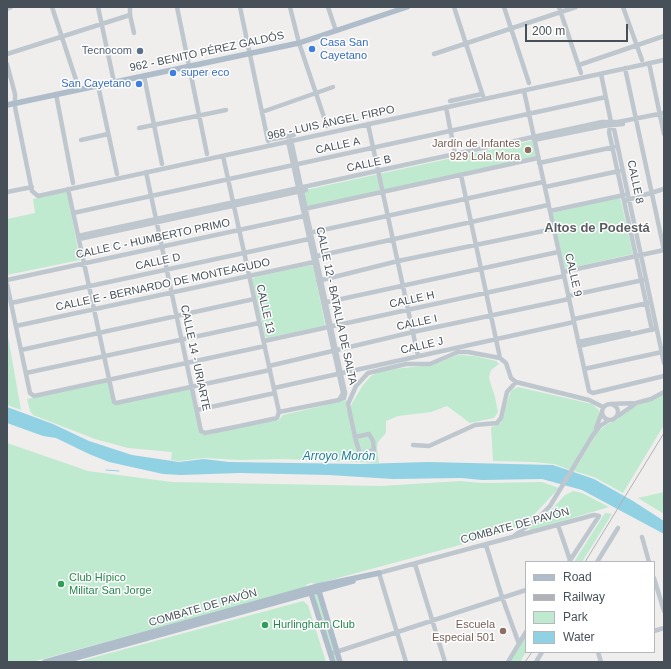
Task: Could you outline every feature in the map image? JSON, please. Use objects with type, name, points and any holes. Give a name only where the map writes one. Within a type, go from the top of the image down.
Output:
[{"type":"main road","name":"962 - BENITO PÉREZ GALDÓS","points":[[7,105],[299,43],[407,7]]},
{"type":"main road","name":"COMBATE DE PAVÓN","points":[[61,662],[319,588],[379,573]]},
{"type":"main road","points":[[319,588],[340,662]]},
{"type":"main road","name":"COMBATE DE PAVÓN","points":[[45,662],[310,591]]},
{"type":"main road","points":[[310,591],[333,662]]},
{"type":"street","points":[[7,9],[12,7]]},
{"type":"street","points":[[52,7],[79,89]]},
{"type":"street","points":[[98,7],[114,82]]},
{"type":"street","points":[[130,7],[130,15],[134,33]]},
{"type":"street","points":[[177,7],[207,154]]},
{"type":"street","points":[[240,7],[268,141],[294,135]]},
{"type":"street","points":[[290,7],[299,43],[327,126]]},
{"type":"street","points":[[328,7],[336,31]]},
{"type":"street","points":[[450,101],[483,95],[454,7]]},
{"type":"street","points":[[504,7],[529,83]]},
{"type":"street","points":[[434,54],[560,10],[576,7]]},
{"type":"street","points":[[623,7],[642,60]]},
{"type":"street","points":[[560,10],[581,73]]},
{"type":"street","points":[[7,54],[130,15]]},
{"type":"street","points":[[579,65],[664,36]]},
{"type":"street","name":"968 - LUIS ÁNGEL FIRPO","points":[[32,187],[33,193],[38,196],[664,60]]},
{"type":"street","points":[[649,63],[662,115],[664,134]]},
{"type":"street","points":[[7,64],[32,187],[7,192]]},
{"type":"street","points":[[625,68],[652,193],[662,231],[664,250]]},
{"type":"street","name":"CALLE 8","points":[[600,74],[623,170],[625,194],[636,256],[644,280]]},
{"type":"street","points":[[144,76],[162,164]]},
{"type":"street","points":[[98,85],[116,174]]},
{"type":"street","points":[[262,112],[333,87]]},
{"type":"street","name":"CALLE 9","points":[[524,91],[574,320],[587,388],[590,392],[664,376]]},
{"type":"street","points":[[56,94],[73,183]]},
{"type":"street","name":"CALLE A","points":[[73,213],[606,97]]},
{"type":"street","points":[[446,107],[455,154]]},
{"type":"street","points":[[139,128],[226,110]]},
{"type":"street","name":"CALLE B","points":[[378,173],[455,154],[662,115]]},
{"type":"street","points":[[368,124],[418,356]]},
{"type":"street","name":"CALLE 8","points":[[612,124],[609,132],[625,194]]},
{"type":"street","points":[[81,140],[108,134]]},
{"type":"street","name":"CALLE B","points":[[78,238],[534,138]]},
{"type":"street","name":"CALLE 12 - BATALLA DE SALTA","points":[[279,412],[339,400],[346,395],[339,374],[289,141]]},
{"type":"street","points":[[304,209],[461,175],[618,146]]},
{"type":"street","name":"CALLE 13","points":[[223,156],[279,412]]},
{"type":"street","points":[[309,233],[465,199],[623,170]]},
{"type":"street","name":"CALLE 14 - URIARTE","points":[[146,172],[201,430],[204,433],[277,418],[279,412]]},
{"type":"street","points":[[461,175],[500,358]]},
{"type":"street","points":[[68,189],[109,381]]},
{"type":"street","points":[[626,200],[664,189]]},
{"type":"street","points":[[550,211],[625,194]]},
{"type":"street","name":"CALLE 8","points":[[626,200],[641,255],[648,303],[664,363]]},
{"type":"street","name":"CALLE E - BERNARDO DE MONTEAGUDO","points":[[16,326],[249,276],[314,258],[393,239],[548,205]]},
{"type":"street","name":"CALLE 12 - BATALLA DE SALTA","points":[[304,209],[304,216],[314,258]]},
{"type":"street","name":"CALLE C - HUMBERTO PRIMO","points":[[7,280],[304,216]]},
{"type":"street","points":[[319,281],[398,261],[553,229]]},
{"type":"street","name":"CALLE D","points":[[11,303],[309,239]]},
{"type":"street","name":"CALLE H","points":[[26,373],[32,395],[109,381],[329,327],[486,293],[664,250]]},
{"type":"street","points":[[324,303],[558,252]]},
{"type":"street","name":"CALLE I","points":[[109,381],[114,402],[116,403],[192,387],[413,332],[491,316],[644,280]]},
{"type":"street","points":[[7,284],[26,373],[259,323]]},
{"type":"street","points":[[21,350],[254,299]]},
{"type":"street","name":"CALLE J","points":[[197,410],[339,374],[648,303]]},
{"type":"street","points":[[579,344],[654,328]]},
{"type":"street","points":[[355,437],[369,434],[373,440],[374,450],[360,454],[355,437],[348,402],[356,386],[368,373],[406,364],[430,364],[458,352],[468,352],[500,358],[506,363],[511,378],[516,382],[589,400],[603,407],[610,404],[636,404]]},
{"type":"street","points":[[584,369],[662,352]]},
{"type":"street","points":[[413,445],[429,446],[475,425],[497,423],[501,418],[507,392],[516,382]]},
{"type":"street","points":[[511,538],[544,513],[558,494],[600,426],[636,404],[651,399],[664,392]]},
{"type":"street","points":[[610,404],[617,407],[618,412],[616,417]]},
{"type":"street","points":[[593,436],[603,407]]},
{"type":"street","points":[[602,412],[604,418],[609,420]]},
{"type":"street","name":"COMBATE DE PAVÓN","points":[[379,573],[594,515],[599,516],[570,561]]},
{"type":"street","points":[[558,525],[570,561]]},
{"type":"street","points":[[598,561],[618,528]]},
{"type":"street","points":[[642,537],[649,561]]},
{"type":"street","points":[[486,545],[502,597],[519,644]]},
{"type":"street","points":[[414,564],[444,662]]},
{"type":"street","points":[[379,573],[406,662]]},
{"type":"street","points":[[655,581],[664,611]]},
{"type":"street","points":[[330,654],[525,590]]},
{"type":"street","points":[[508,662],[525,634]]},
{"type":"street","points":[[536,662],[541,653]]},
{"type":"green space","points":[[535,140],[538,158],[305,209],[301,191]]},
{"type":"green space","points":[[67,192],[80,260],[7,275],[7,219],[35,213],[33,199]]},
{"type":"green space","points":[[620,197],[633,254],[566,269],[564,267],[552,213]]},
{"type":"green space","points":[[311,265],[313,266],[325,324],[324,326],[267,338],[265,336],[252,279],[255,277]]},
{"type":"green space","points":[[7,331],[21,410],[7,405]]},
{"type":"green space","points":[[458,355],[475,356],[496,361],[499,364],[491,370],[489,378],[498,412],[494,418],[470,423],[447,406],[431,412],[398,416],[386,421],[386,433],[378,442],[377,448],[379,463],[283,459],[240,460],[204,458],[179,461],[171,460],[172,452],[128,448],[95,439],[33,415],[30,411],[27,399],[108,382],[112,402],[189,389],[192,391],[201,433],[204,435],[278,421],[283,415],[347,400],[346,408],[351,415],[351,405],[363,385],[371,376],[384,370],[432,365]]},
{"type":"green space","points":[[518,387],[592,404],[599,410],[600,413],[593,435],[570,470],[554,464],[493,461],[491,427],[501,423],[510,393]]},
{"type":"green space","points":[[664,394],[664,425],[623,493],[594,477],[574,471],[597,433],[607,424],[615,421],[635,406],[656,399]]},
{"type":"green space","points":[[7,443],[88,471],[172,482],[381,486],[460,481],[482,483],[542,482],[559,488],[531,518],[514,528],[493,536],[316,584],[307,584],[305,588],[32,662],[7,662]]},
{"type":"green space","points":[[573,491],[582,493],[609,507],[529,531],[530,527],[552,509],[565,495]]},
{"type":"green space","points":[[664,492],[664,514],[638,498]]},
{"type":"green space","points":[[605,513],[612,514],[583,561],[575,561]]},
{"type":"green space","points":[[318,586],[340,662],[333,662],[313,597]]},
{"type":"green space","name":"Hurlingham Club","points":[[303,601],[308,605],[326,662],[77,662]]},
{"type":"green space","points":[[525,637],[525,653],[520,662],[509,662]]},
{"type":"water","name":"Arroyo Morón","points":[[7,407],[53,424],[89,441],[132,455],[179,462],[204,459],[229,462],[360,464],[428,462],[553,465],[594,479],[633,501],[664,521],[664,534],[582,490],[542,479],[393,479],[329,475],[240,473],[181,475],[163,474],[109,462],[56,438],[43,436],[7,423]]},
{"type":"waterway","points":[[106,470],[119,471]]},
{"type":"railway","points":[[586,561],[664,433]]},
{"type":"railway","points":[[525,662],[531,653]]},
{"type":"place","name":"Casa San Cayetano","points":[[312,49]]},
{"type":"place","name":"Tecnocom","points":[[140,51]]},
{"type":"place","name":"super eco","points":[[173,73]]},
{"type":"place","name":"San Cayetano","points":[[139,84]]},
{"type":"place","name":"Jardín de Infantes 929 Lola Mora","points":[[528,150]]},
{"type":"place","name":"Club Hípico Militar San Jorge","points":[[61,584]]},
{"type":"place","name":"Hurlingham Club","points":[[265,625]]},
{"type":"place","name":"Escuela Especial 501","points":[[503,631]]},
{"type":"district","name":"Altos de Podestá","points":[[597,228]]}]
